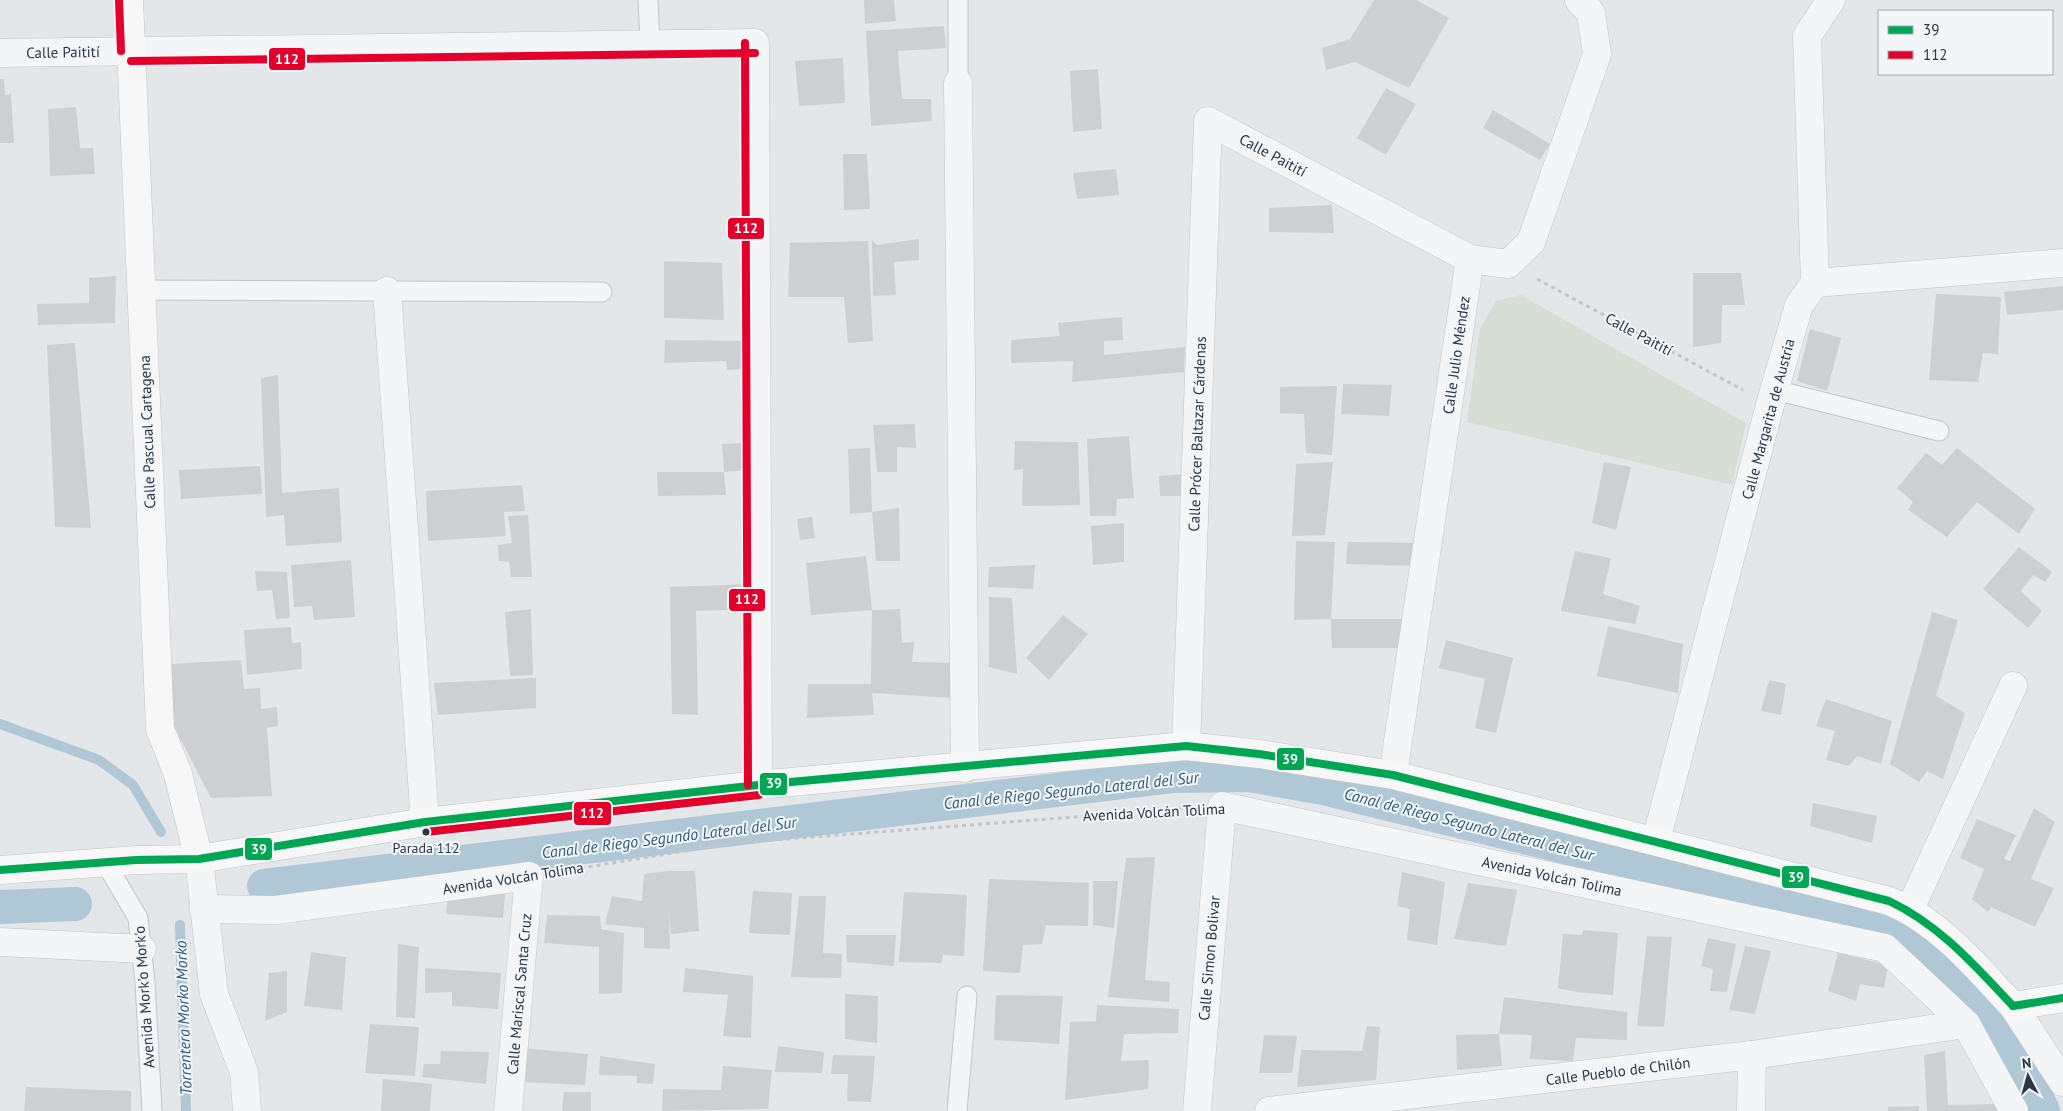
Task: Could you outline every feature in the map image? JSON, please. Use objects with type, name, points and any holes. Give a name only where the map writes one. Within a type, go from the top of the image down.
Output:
[{"type":"street","name":"Calle Pascual Cartagena","points":[[129,0],[160,729],[178,774],[199,858]]},
{"type":"street","points":[[1470,259],[1508,264],[1531,242],[1597,54],[1591,13],[1579,0]]},
{"type":"street","points":[[1830,0],[1807,36],[1815,283],[2063,263]]},
{"type":"street","name":"Calle Paitití","points":[[0,53],[755,43],[758,785]]},
{"type":"street","points":[[958,83],[965,768]]},
{"type":"street","name":"Calle Paitití","points":[[1208,121],[1470,259]]},
{"type":"street","name":"Calle Prócer Baltazar Cárdenas","points":[[1186,746],[1208,121]]},
{"type":"street","name":"Calle Julio Méndez","points":[[1393,775],[1470,259]]},
{"type":"street","name":"Calle Margarita de Austria","points":[[1656,841],[1772,397],[1799,306],[1815,283]]},
{"type":"street","points":[[387,291],[425,822]]},
{"type":"street","points":[[1910,909],[2013,686]]},
{"type":"street","points":[[0,870],[136,860],[199,858],[425,822],[758,785],[965,768],[1186,746],[1258,754],[1393,775],[1889,901],[1910,909],[1965,955],[2013,1006],[2063,1082]]},
{"type":"street","name":"Avenida Volcán Tolima","points":[[1222,806],[1885,948],[1966,1024],[2014,1111]]},
{"type":"street","name":"Calle Simon Bolivar","points":[[1196,1111],[1222,806]]},
{"type":"street","points":[[199,858],[214,994],[244,1072],[247,1111]]},
{"type":"street","name":"Avenida Volcán Tolima","points":[[204,909],[276,910],[529,876]]},
{"type":"street","name":"Calle Mariscal Santa Cruz","points":[[508,1111],[529,876]]},
{"type":"street","points":[[0,942],[142,949]]},
{"type":"street","points":[[2013,1006],[2063,998]]},
{"type":"street","name":"Calle Pueblo de Chilón","points":[[1269,1111],[1432,1102],[1966,1024]]},
{"type":"street","points":[[1751,1111],[1752,1055]]},
{"type":"lane","points":[[648,0],[650,44]]},
{"type":"lane","points":[[958,0],[958,83]]},
{"type":"lane","points":[[141,290],[602,292]]},
{"type":"lane","points":[[1772,397],[1939,431]]},
{"type":"lane","name":"Avenida Mork'o Mork'o","points":[[105,862],[138,918],[142,949],[152,1111]]},
{"type":"lane","points":[[957,1111],[967,996]]},
{"type":"path","name":"Calle Paitití","points":[[1508,264],[1772,397]]},
{"type":"path","name":"Avenida Volcán Tolima","points":[[529,876],[734,843],[1222,806]]},
{"type":"shaded area","points":[[1521,295],[1746,423],[1732,485],[1467,422],[1480,328],[1496,301]]},
{"type":"building","points":[[864,0],[894,0],[896,21],[865,24]]},
{"type":"building","points":[[1374,0],[1416,0],[1449,18],[1409,88],[1355,62],[1326,70],[1322,48],[1350,39]]},
{"type":"building","points":[[944,26],[946,48],[898,51],[902,99],[931,99],[932,121],[871,126],[866,31]]},
{"type":"building","points":[[843,58],[845,103],[799,106],[795,61]]},
{"type":"building","points":[[1098,69],[1102,129],[1073,132],[1070,71]]},
{"type":"building","points":[[0,79],[4,79],[5,95],[11,94],[14,143],[0,143]]},
{"type":"building","points":[[1386,88],[1416,104],[1386,155],[1357,138]]},
{"type":"building","points":[[76,107],[80,148],[93,148],[95,174],[50,176],[48,109]]},
{"type":"building","points":[[1493,110],[1550,144],[1540,160],[1483,128]]},
{"type":"building","points":[[843,154],[867,154],[870,209],[844,210]]},
{"type":"building","points":[[1116,169],[1119,195],[1077,199],[1073,173]]},
{"type":"building","points":[[1332,205],[1334,233],[1269,232],[1269,208]]},
{"type":"building","points":[[919,239],[919,260],[894,262],[896,295],[873,296],[872,240],[877,245]]},
{"type":"building","points":[[868,241],[873,341],[848,343],[844,297],[788,297],[790,243]]},
{"type":"building","points":[[664,261],[722,263],[724,320],[664,318]]},
{"type":"building","points":[[1693,273],[1741,273],[1745,305],[1722,305],[1721,343],[1693,347]]},
{"type":"building","points":[[116,276],[115,323],[38,325],[37,304],[89,303],[89,278]]},
{"type":"building","points":[[2063,286],[2063,310],[2007,315],[2004,292]]},
{"type":"building","points":[[1936,294],[2001,297],[1998,354],[1983,353],[1978,382],[1929,380]]},
{"type":"building","points":[[1122,317],[1123,340],[1104,341],[1104,355],[1185,347],[1184,372],[1072,382],[1073,361],[1011,363],[1011,340],[1060,336],[1058,323]]},
{"type":"building","points":[[1810,329],[1841,338],[1827,391],[1797,381]]},
{"type":"building","points":[[665,340],[743,341],[745,369],[727,370],[726,361],[664,363]]},
{"type":"building","points":[[75,343],[91,528],[55,527],[47,345]]},
{"type":"building","points":[[278,375],[282,493],[339,488],[342,542],[286,546],[284,515],[266,517],[261,378]]},
{"type":"building","points":[[1343,384],[1392,385],[1389,416],[1341,414]]},
{"type":"building","points":[[1337,386],[1332,455],[1306,453],[1304,414],[1280,413],[1280,387]]},
{"type":"building","points":[[915,424],[916,448],[897,447],[897,472],[877,472],[873,425]]},
{"type":"building","points":[[1129,436],[1134,498],[1117,499],[1116,516],[1090,516],[1087,439]]},
{"type":"building","points":[[1015,441],[1078,442],[1080,505],[1022,506],[1023,469],[1014,470]]},
{"type":"building","points":[[745,443],[747,470],[724,472],[722,444]]},
{"type":"building","points":[[870,448],[872,512],[850,514],[848,449]]},
{"type":"building","points":[[1957,448],[2035,509],[2019,534],[1977,502],[1947,537],[1908,510],[1913,502],[1897,488],[1926,453],[1942,465]]},
{"type":"building","points":[[1333,462],[1325,535],[1292,536],[1296,464]]},
{"type":"building","points":[[1604,462],[1631,467],[1616,530],[1592,523]]},
{"type":"building","points":[[260,466],[262,494],[181,499],[179,470]]},
{"type":"building","points":[[657,472],[724,472],[726,495],[658,496]]},
{"type":"building","points":[[1184,474],[1184,496],[1160,496],[1159,476]]},
{"type":"building","points":[[522,485],[525,511],[504,512],[506,536],[428,541],[426,491]]},
{"type":"building","points":[[899,508],[900,561],[876,561],[872,512]]},
{"type":"building","points":[[528,515],[532,577],[511,577],[509,562],[499,561],[498,545],[512,543],[508,516]]},
{"type":"building","points":[[812,517],[815,538],[800,540],[797,519]]},
{"type":"building","points":[[1124,523],[1124,562],[1093,565],[1091,526]]},
{"type":"building","points":[[1296,541],[1335,542],[1331,619],[1294,620]]},
{"type":"building","points":[[1348,542],[1418,543],[1419,566],[1346,564]]},
{"type":"building","points":[[2019,547],[2052,572],[2045,582],[2033,575],[2021,591],[2042,611],[2028,628],[1983,589]]},
{"type":"building","points":[[1575,551],[1611,558],[1603,594],[1640,606],[1635,624],[1561,611]]},
{"type":"building","points":[[866,556],[872,610],[811,615],[806,563]]},
{"type":"building","points":[[351,560],[355,617],[314,620],[312,606],[294,607],[291,565]]},
{"type":"building","points":[[1035,565],[1033,589],[988,587],[989,567]]},
{"type":"building","points":[[255,571],[287,572],[290,618],[276,619],[272,590],[257,591]]},
{"type":"building","points":[[751,584],[752,609],[696,611],[698,715],[672,714],[670,587]]},
{"type":"building","points":[[989,597],[1012,598],[1017,674],[989,667]]},
{"type":"building","points":[[531,609],[533,675],[510,676],[505,612]]},
{"type":"building","points":[[900,609],[902,643],[914,642],[912,662],[956,663],[954,698],[872,693],[874,715],[807,718],[808,684],[871,684],[872,610]]},
{"type":"building","points":[[1932,612],[1958,620],[1936,696],[1965,713],[1943,779],[1927,771],[1919,782],[1890,764]]},
{"type":"building","points":[[1063,615],[1088,634],[1049,680],[1026,658]]},
{"type":"building","points":[[1331,619],[1405,619],[1401,648],[1332,648]]},
{"type":"building","points":[[1608,626],[1683,644],[1678,693],[1597,676]]},
{"type":"building","points":[[291,627],[292,643],[301,642],[302,669],[247,675],[244,630]]},
{"type":"building","points":[[1446,640],[1513,658],[1496,733],[1475,728],[1485,679],[1439,668]]},
{"type":"building","points":[[241,660],[244,689],[260,688],[261,709],[277,707],[278,726],[267,728],[272,796],[211,798],[170,719],[170,664]]},
{"type":"building","points":[[536,678],[536,708],[438,715],[434,683]]},
{"type":"building","points":[[1769,680],[1786,684],[1781,715],[1761,711]]},
{"type":"building","points":[[1826,699],[1892,721],[1881,764],[1857,756],[1849,766],[1826,760],[1835,731],[1816,726]]},
{"type":"building","points":[[1813,803],[1877,816],[1872,843],[1810,826]]},
{"type":"building","points":[[2034,808],[2055,822],[2031,879],[2054,888],[2035,927],[1991,907],[1988,912],[1972,899],[1984,869],[1960,858],[1977,819],[2016,835],[2004,859],[2010,861]]},
{"type":"building","points":[[1155,857],[1145,980],[1170,982],[1169,1002],[1108,997],[1126,858]]},
{"type":"building","points":[[668,871],[695,871],[699,931],[671,934],[669,913],[670,949],[644,948],[644,928],[605,924],[612,896],[642,901],[644,874]]},
{"type":"building","points":[[1402,872],[1445,882],[1437,945],[1407,940],[1410,909],[1397,906]]},
{"type":"building","points":[[989,879],[1089,883],[1088,926],[1046,925],[1042,944],[1023,945],[1020,973],[983,971]]},
{"type":"building","points":[[1093,881],[1118,881],[1114,928],[1093,925]]},
{"type":"building","points":[[1468,883],[1517,890],[1506,946],[1454,939]]},
{"type":"building","points":[[753,891],[792,893],[790,935],[749,933]]},
{"type":"building","points":[[448,892],[505,894],[503,918],[446,914]]},
{"type":"building","points":[[904,892],[967,895],[964,956],[943,955],[941,963],[899,962]]},
{"type":"building","points":[[799,896],[826,896],[823,953],[842,954],[841,978],[791,977]]},
{"type":"building","points":[[547,915],[600,916],[601,929],[624,933],[622,993],[599,994],[599,947],[544,943]]},
{"type":"building","points":[[1583,930],[1618,933],[1613,995],[1576,992],[1558,988],[1563,934],[1582,935]]},
{"type":"building","points":[[846,935],[896,935],[894,966],[847,962]]},
{"type":"building","points":[[1647,936],[1672,937],[1664,1027],[1637,1026]]},
{"type":"building","points":[[1708,938],[1736,944],[1727,992],[1710,991],[1713,969],[1701,966]]},
{"type":"building","points":[[398,944],[419,947],[415,1018],[396,1017]]},
{"type":"building","points":[[1745,946],[1771,951],[1755,1014],[1729,1010]]},
{"type":"building","points":[[311,952],[346,957],[342,1010],[304,1006]]},
{"type":"building","points":[[1838,953],[1888,965],[1884,988],[1860,984],[1856,1001],[1828,991]]},
{"type":"building","points":[[425,968],[501,973],[498,1009],[452,1006],[452,992],[425,993]]},
{"type":"building","points":[[685,968],[753,976],[751,1038],[723,1036],[728,995],[683,992]]},
{"type":"building","points":[[287,971],[287,1012],[265,1021],[269,973]]},
{"type":"building","points":[[845,994],[878,996],[877,1043],[845,1039]]},
{"type":"building","points":[[996,995],[1063,996],[1059,1044],[994,1040]]},
{"type":"building","points":[[1504,997],[1627,1012],[1627,1040],[1576,1038],[1573,1061],[1530,1059],[1532,1035],[1499,1034]]},
{"type":"building","points":[[1097,1005],[1179,1009],[1178,1033],[1124,1034],[1121,1061],[1149,1060],[1148,1089],[1065,1100],[1070,1022],[1096,1021]]},
{"type":"building","points":[[370,1024],[419,1027],[415,1076],[365,1073]]},
{"type":"building","points":[[1367,1026],[1380,1027],[1376,1080],[1297,1087],[1301,1050],[1362,1051]]},
{"type":"building","points":[[1499,1034],[1502,1066],[1457,1070],[1456,1035]]},
{"type":"building","points":[[1264,1035],[1297,1036],[1292,1073],[1259,1073]]},
{"type":"building","points":[[778,1046],[824,1052],[822,1073],[775,1072]]},
{"type":"building","points":[[521,1048],[588,1054],[585,1085],[519,1082]]},
{"type":"building","points":[[441,1051],[489,1052],[486,1084],[422,1077],[424,1064],[440,1064]]},
{"type":"building","points":[[1945,1051],[1948,1105],[1997,1104],[1999,1111],[1927,1111],[1924,1055]]},
{"type":"building","points":[[833,1055],[875,1056],[871,1102],[847,1101],[848,1074],[831,1074]]},
{"type":"building","points":[[600,1056],[655,1064],[653,1084],[637,1083],[637,1076],[599,1075]]},
{"type":"building","points":[[723,1066],[772,1070],[768,1109],[662,1111],[663,1089],[721,1090]]},
{"type":"building","points":[[383,1079],[432,1084],[430,1111],[381,1111]]},
{"type":"building","points":[[26,1087],[131,1091],[131,1111],[24,1111]]},
{"type":"building","points":[[564,1092],[591,1092],[591,1111],[562,1111]]},
{"type":"building","points":[[1919,1106],[1919,1111],[1888,1111],[1888,1107]]},
{"type":"waterway","name":"Torrentera Morko Morko","points":[[0,724],[99,760],[133,785],[161,832]]},
{"type":"waterway","name":"Canal de Riego Segundo Lateral del Sur","points":[[264,886],[1172,776],[1249,775],[1323,788],[1888,926],[1912,934],[1933,954],[1996,1026],[2025,1073],[2043,1111]]},
{"type":"waterway","name":"Canal de Riego Segundo Lateral del Sur","points":[[0,907],[75,904]]},
{"type":"waterway","name":"Torrentera Morko Morko","points":[[180,925],[186,1111]]},
{"type":"transit line","name":"112","points":[[119,0],[121,51]]},
{"type":"transit line","name":"112","points":[[745,43],[748,785]]},
{"type":"transit line","name":"112","points":[[131,61],[755,53]]},
{"type":"transit line","name":"39","points":[[0,870],[136,860],[199,859],[425,822],[758,785],[1186,746],[1259,754],[1393,775],[1889,901],[1925,922],[1941,934],[2013,1006]]},
{"type":"transit line","name":"112","points":[[426,832],[759,795]]},
{"type":"transit line","name":"39","points":[[2013,1006],[2063,998]]},
{"type":"place","name":"Parada 112","points":[[426,832]]}]
